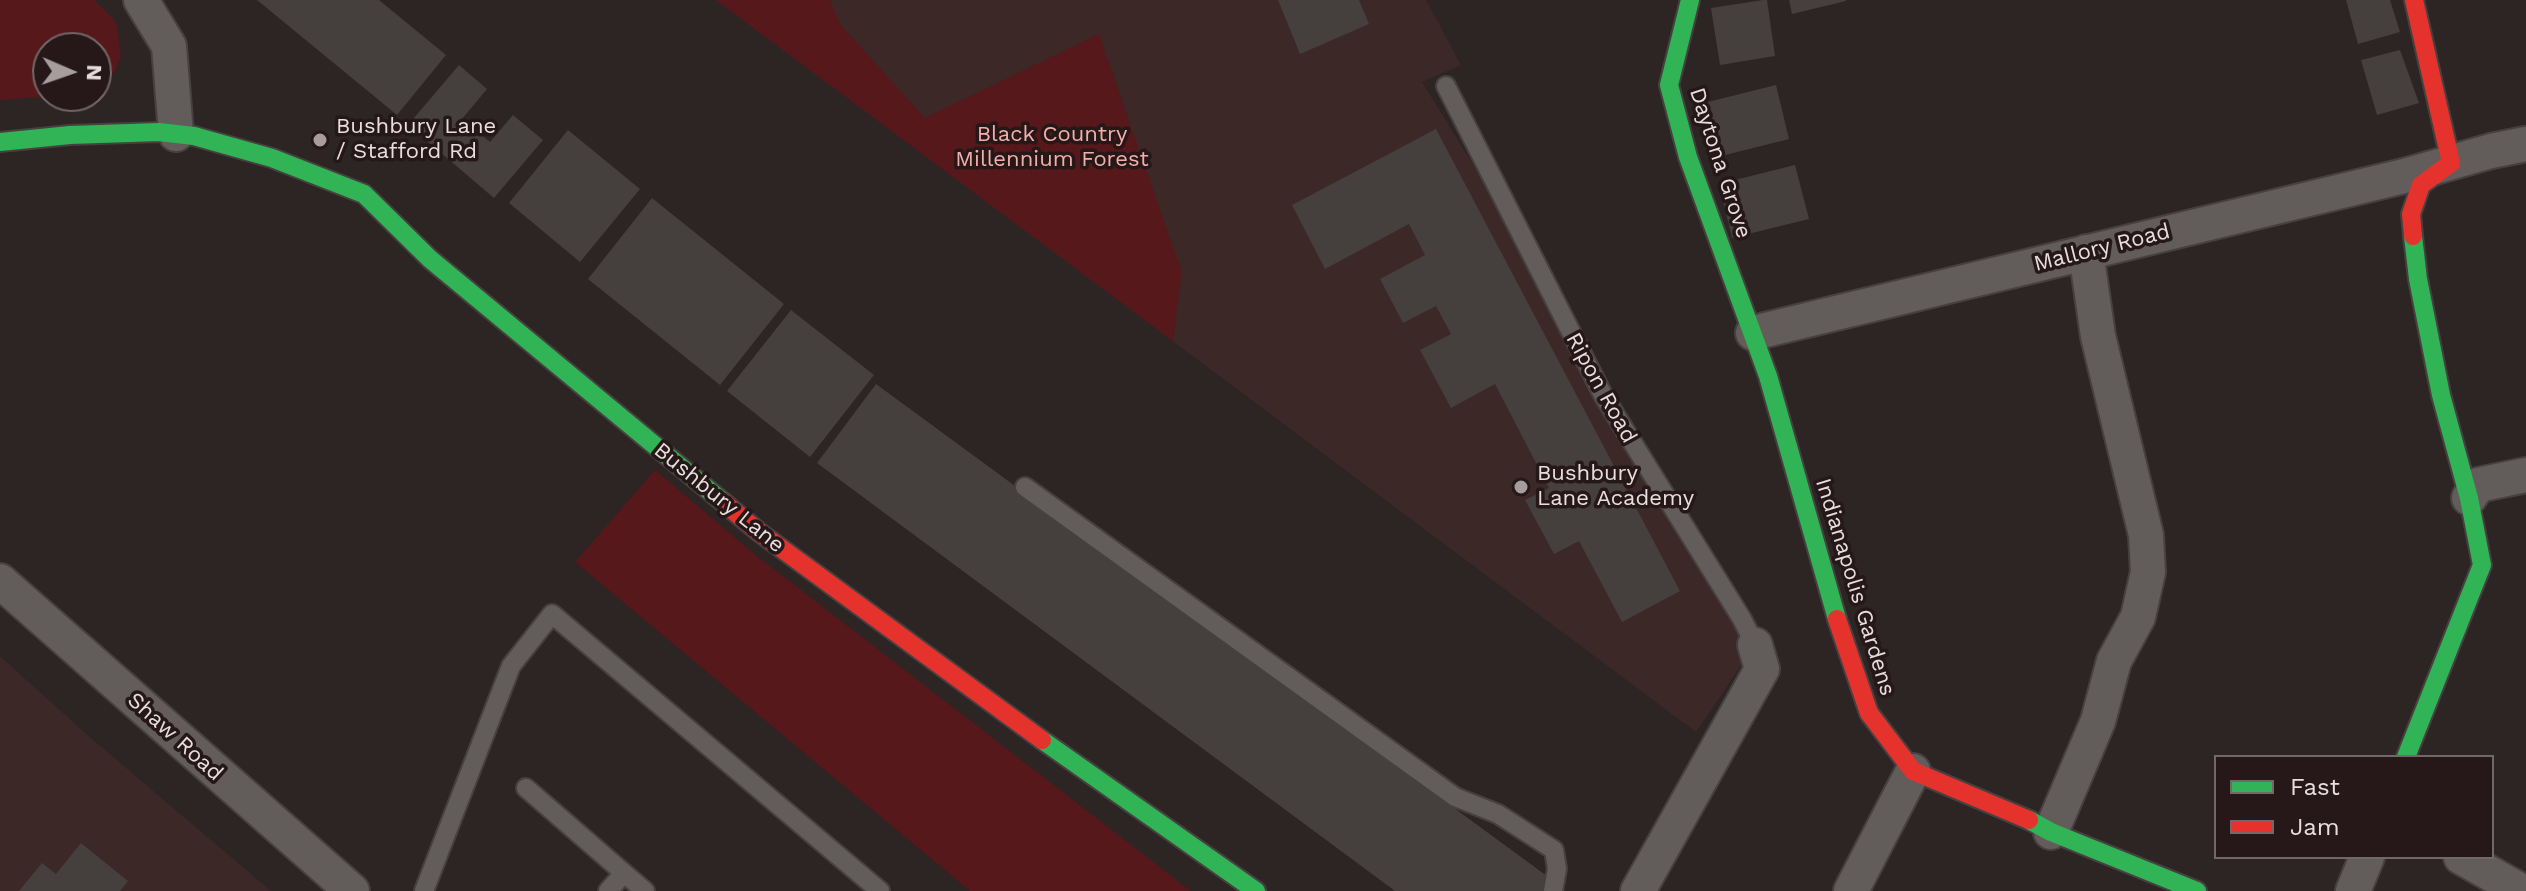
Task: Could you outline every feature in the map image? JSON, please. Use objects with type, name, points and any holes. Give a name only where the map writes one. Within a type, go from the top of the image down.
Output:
[{"type":"street","points":[[141,0],[169,46],[176,134]]},
{"type":"street","name":"Daytona Grove","points":[[1690,0],[1669,85],[1688,157],[1739,294]]},
{"type":"street","points":[[2414,0],[2451,163]]},
{"type":"street","name":"Bushbury Lane","points":[[0,142],[70,135],[159,132],[194,136],[272,158],[364,194],[430,259],[759,532],[979,696],[1256,891]]},
{"type":"street","name":"Mallory Road","points":[[1753,333],[2526,144]]},
{"type":"street","name":"Mallory Road","points":[[2407,755],[2482,565],[2469,498],[2441,395],[2418,279],[2411,214],[2421,185],[2451,163]]},
{"type":"street","points":[[2051,832],[2098,721],[2114,661],[2138,617],[2148,572],[2146,535],[2098,336],[2086,252]]},
{"type":"street","name":"Indianapolis Gardens","points":[[1739,294],[1768,376],[1846,651],[1869,713],[1913,771],[2051,832],[2197,891]]},
{"type":"street","points":[[2469,498],[2478,485],[2526,475]]},
{"type":"street","name":"Shaw Road","points":[[0,581],[352,891]]},
{"type":"street","name":"Ripon Road","points":[[1638,891],[1762,669],[1755,645]]},
{"type":"street","points":[[1851,891],[1913,771]]},
{"type":"street","points":[[2353,891],[2366,859]]},
{"type":"street","points":[[2465,859],[2521,891]]},
{"type":"lane","name":"Ripon Road","points":[[1446,86],[1603,395],[1755,645]]},
{"type":"lane","points":[[1025,487],[1455,797],[1498,814],[1554,850],[1557,869],[1553,891]]},
{"type":"lane","points":[[424,891],[511,666],[552,614],[880,891]]},
{"type":"lane","points":[[526,788],[645,891]]},
{"type":"lane","points":[[608,891],[624,873]]},
{"type":"shaded area","name":"Bushbury Lane Academy","points":[[716,0],[1426,0],[1461,65],[1422,82],[1763,633],[1696,732]]},
{"type":"shaded area","points":[[0,656],[85,733],[271,891],[0,891]]},
{"type":"green space","points":[[0,0],[94,0],[116,22],[121,56],[112,74],[112,32],[32,32],[32,98],[0,100]]},
{"type":"green space","name":"Black Country Millennium Forest","points":[[716,0],[830,0],[840,24],[925,118],[1099,34],[1182,273],[1173,341]]},
{"type":"green space","points":[[655,470],[757,556],[1191,891],[970,891],[575,562]]},
{"type":"building","points":[[257,0],[379,0],[446,55],[397,115]]},
{"type":"building","points":[[1278,0],[1359,0],[1369,24],[1300,54]]},
{"type":"building","points":[[1767,0],[1775,56],[1720,65],[1711,8]]},
{"type":"building","points":[[1789,0],[1846,0],[1846,1],[1792,14]]},
{"type":"building","points":[[2346,0],[2390,0],[2400,32],[2358,44]]},
{"type":"building","points":[[2400,50],[2419,103],[2377,115],[2361,60]]},
{"type":"building","points":[[459,65],[487,89],[462,119],[490,142],[513,115],[543,140],[494,198],[408,125]]},
{"type":"building","points":[[1776,85],[1789,139],[1713,158],[1700,104]]},
{"type":"building","points":[[1436,129],[1680,591],[1622,622],[1579,541],[1554,554],[1525,500],[1549,488],[1495,384],[1451,408],[1420,350],[1451,334],[1436,306],[1403,323],[1380,279],[1425,255],[1409,224],[1325,269],[1292,205]]},
{"type":"building","points":[[568,130],[640,189],[580,262],[509,203]]},
{"type":"building","points":[[1795,165],[1809,219],[1732,238],[1719,184]]},
{"type":"building","points":[[652,198],[784,304],[720,385],[588,279]]},
{"type":"building","points":[[791,310],[874,375],[810,457],[727,391]]},
{"type":"building","points":[[876,384],[1551,879],[1544,891],[1395,891],[817,463]]},
{"type":"building","points":[[81,843],[128,881],[120,891],[19,891],[42,863],[56,874]]},
{"type":"traffic: fast","points":[[1690,0],[1669,85],[1688,157],[1768,376],[1837,619]]},
{"type":"traffic: fast","points":[[0,142],[70,135],[159,132],[194,136],[272,158],[364,194],[430,259],[723,502]]},
{"type":"traffic: fast","points":[[2407,755],[2482,565],[2469,498],[2441,395],[2418,279],[2413,236]]},
{"type":"traffic: fast","points":[[1042,740],[1256,891]]},
{"type":"traffic: fast","points":[[2029,820],[2051,832],[2197,891]]},
{"type":"traffic: jam","points":[[2413,236],[2411,214],[2421,185],[2451,163],[2414,0]]},
{"type":"traffic: jam","points":[[723,502],[759,532],[1042,740]]},
{"type":"traffic: jam","points":[[1837,619],[1869,713],[1913,771],[2029,820]]},
{"type":"place","name":"Bushbury Lane / Stafford Rd","points":[[320,140]]},
{"type":"place","name":"Bushbury Lane Academy","points":[[1521,487]]}]
